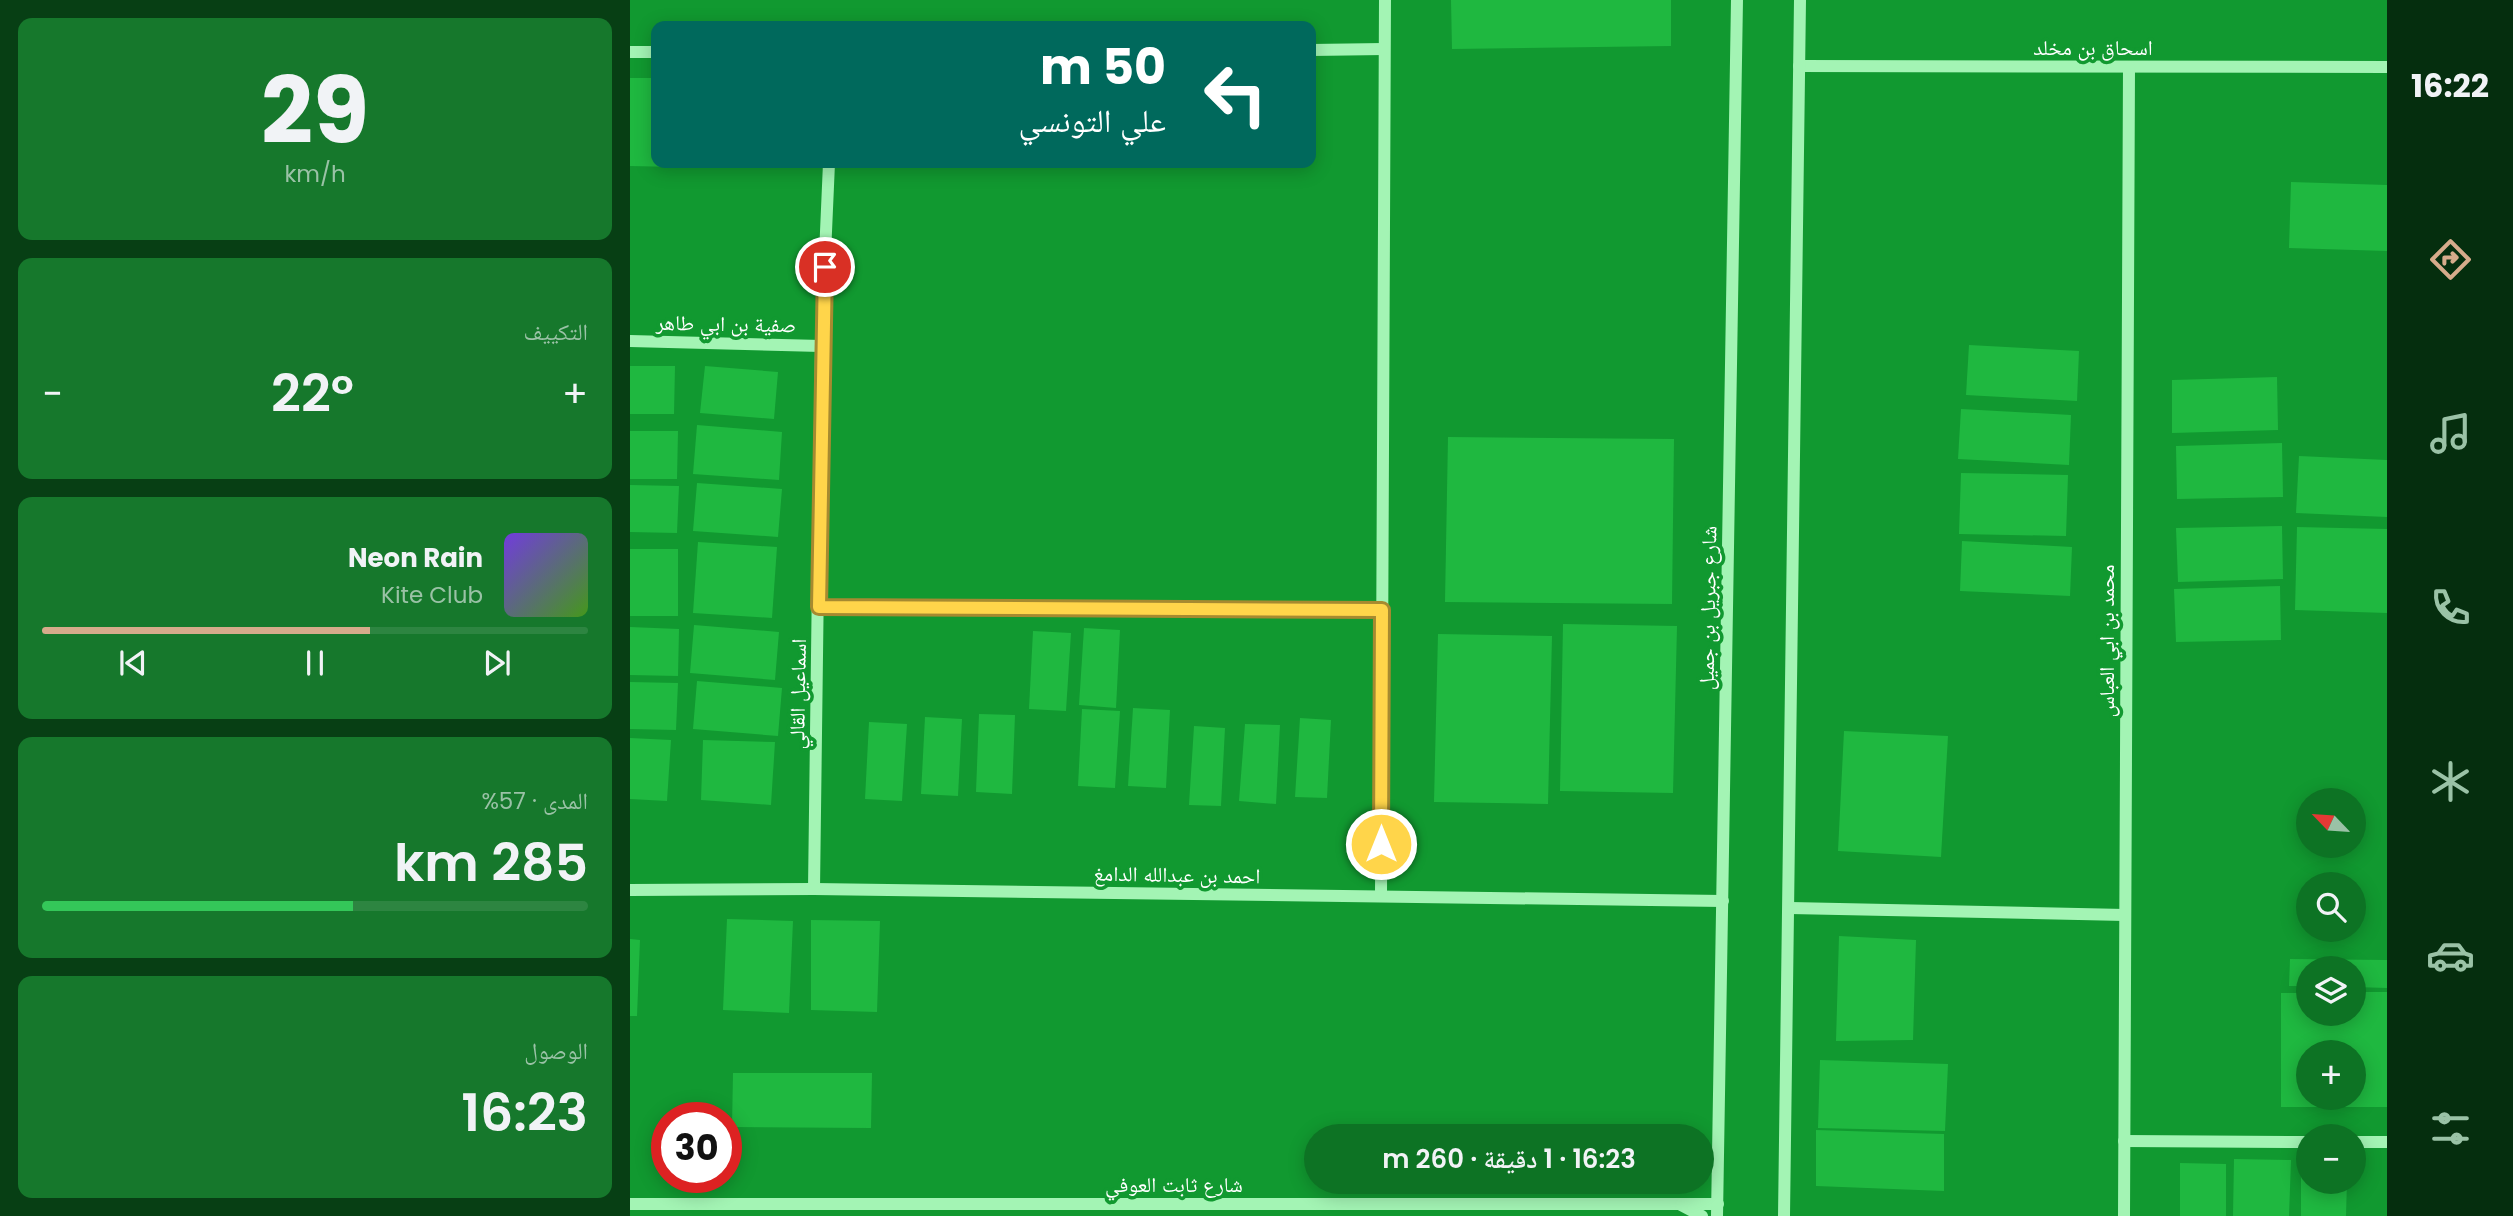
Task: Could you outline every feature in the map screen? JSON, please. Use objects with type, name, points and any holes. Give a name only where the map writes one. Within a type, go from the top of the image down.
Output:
[{"type":"street","points":[[1381,897],[1385,0]]},
{"type":"street","name":"شارع جبريل بن جميل","points":[[1718,1210],[1737,0]]},
{"type":"street","points":[[1784,1216],[1800,0]]},
{"type":"street","points":[[1316,50],[1384,49]]},
{"type":"street","points":[[630,52],[651,52]]},
{"type":"street","name":"اسحاق بن مخلد","points":[[1799,66],[2387,67]]},
{"type":"street","name":"محمد بن ابي العباس","points":[[2124,1216],[2129,67]]},
{"type":"street","name":"اسماعيل القالي","points":[[814,889],[821,346],[830,168]]},
{"type":"street","name":"صفية بن ابي طاهر","points":[[630,341],[821,346]]},
{"type":"street","points":[[819,607],[1382,610]]},
{"type":"street","name":"احمد بن عبدالله الدامغ","points":[[630,890],[814,889],[1723,901]]},
{"type":"street","points":[[1790,908],[2125,915]]},
{"type":"street","points":[[2124,1142],[2296,1142]]},
{"type":"street","points":[[2366,1142],[2387,1142]]},
{"type":"street","name":"شارع ثابت العوفي","points":[[630,1204],[1679,1204],[1718,1210]]},
{"type":"street","points":[[1679,1204],[1702,1216]]},
{"type":"building","points":[[1451,0],[1671,0],[1671,46],[1452,49]]},
{"type":"building","points":[[630,78],[651,78],[651,166],[630,166]]},
{"type":"building","points":[[2291,182],[2387,185],[2387,251],[2289,248]]},
{"type":"building","points":[[1969,345],[2079,351],[2077,401],[1966,395]]},
{"type":"building","points":[[630,366],[675,366],[674,414],[630,414]]},
{"type":"building","points":[[705,366],[778,372],[774,419],[700,413]]},
{"type":"building","points":[[2277,377],[2278,430],[2172,433],[2172,380]]},
{"type":"building","points":[[1961,409],[2071,415],[2069,465],[1958,459]]},
{"type":"building","points":[[697,425],[782,432],[779,480],[693,474]]},
{"type":"building","points":[[630,431],[678,431],[677,479],[630,479]]},
{"type":"building","points":[[1448,437],[1674,439],[1672,604],[1445,602]]},
{"type":"building","points":[[2282,443],[2283,497],[2177,499],[2176,446]]},
{"type":"building","points":[[2299,456],[2387,460],[2387,517],[2296,513]]},
{"type":"building","points":[[1961,473],[2068,475],[2066,536],[1959,534]]},
{"type":"building","points":[[697,483],[782,489],[778,537],[693,531]]},
{"type":"building","points":[[630,485],[679,486],[677,533],[630,532]]},
{"type":"building","points":[[2282,526],[2283,579],[2178,582],[2176,528]]},
{"type":"building","points":[[2297,527],[2387,529],[2387,613],[2295,610]]},
{"type":"building","points":[[1962,541],[2072,547],[2070,596],[1960,591]]},
{"type":"building","points":[[698,542],[777,547],[772,618],[693,613]]},
{"type":"building","points":[[630,549],[678,549],[678,616],[630,616]]},
{"type":"building","points":[[2280,586],[2281,640],[2176,642],[2174,589]]},
{"type":"building","points":[[1563,624],[1677,626],[1673,793],[1560,791]]},
{"type":"building","points":[[694,625],[779,632],[775,680],[690,673]]},
{"type":"building","points":[[630,627],[679,629],[678,676],[630,675]]},
{"type":"building","points":[[1084,628],[1120,630],[1116,708],[1079,705]]},
{"type":"building","points":[[1033,631],[1071,633],[1066,711],[1029,709]]},
{"type":"building","points":[[1438,634],[1552,636],[1548,804],[1434,802]]},
{"type":"building","points":[[697,681],[782,688],[778,736],[693,729]]},
{"type":"building","points":[[630,682],[678,683],[676,730],[630,729]]},
{"type":"building","points":[[1133,708],[1170,710],[1166,788],[1128,786]]},
{"type":"building","points":[[1082,709],[1120,711],[1115,788],[1078,786]]},
{"type":"building","points":[[979,714],[1015,715],[1012,794],[976,792]]},
{"type":"building","points":[[925,717],[962,719],[958,796],[921,794]]},
{"type":"building","points":[[1300,718],[1331,720],[1327,798],[1295,797]]},
{"type":"building","points":[[869,722],[907,724],[902,801],[865,799]]},
{"type":"building","points":[[1245,724],[1280,725],[1276,804],[1239,801]]},
{"type":"building","points":[[1194,726],[1225,728],[1221,806],[1189,805]]},
{"type":"building","points":[[1844,731],[1948,736],[1941,857],[1838,851]]},
{"type":"building","points":[[630,738],[671,740],[667,801],[630,799]]},
{"type":"building","points":[[703,740],[775,742],[771,805],[701,800]]},
{"type":"building","points":[[727,919],[793,921],[789,1013],[723,1010]]},
{"type":"building","points":[[811,920],[880,921],[877,1012],[811,1010]]},
{"type":"building","points":[[1839,936],[1916,940],[1913,1040],[1836,1041]]},
{"type":"building","points":[[630,939],[640,940],[637,1016],[630,1016]]},
{"type":"building","points":[[2290,959],[2296,959],[2296,986],[2289,986]]},
{"type":"building","points":[[2366,960],[2387,960],[2387,988],[2366,987]]},
{"type":"building","points":[[2366,992],[2387,992],[2387,1107],[2366,1107],[2366,1040],[2296,1040],[2296,1107],[2281,1107],[2281,993],[2296,993],[2296,1026],[2366,1026]]},
{"type":"building","points":[[1820,1060],[1948,1064],[1945,1131],[1818,1128]]},
{"type":"building","points":[[733,1073],[872,1073],[871,1128],[742,1127],[742,1102],[732,1102]]},
{"type":"building","points":[[1816,1130],[1944,1134],[1944,1191],[1816,1186]]},
{"type":"building","points":[[2234,1159],[2291,1160],[2289,1216],[2233,1216]]},
{"type":"building","points":[[2180,1163],[2226,1164],[2226,1216],[2180,1216]]},
{"type":"building","points":[[2301,1194],[2347,1194],[2346,1216],[2301,1216]]},
{"type":"route","points":[[825,267],[821,346],[819,607],[1382,610],[1381,844]]}]
